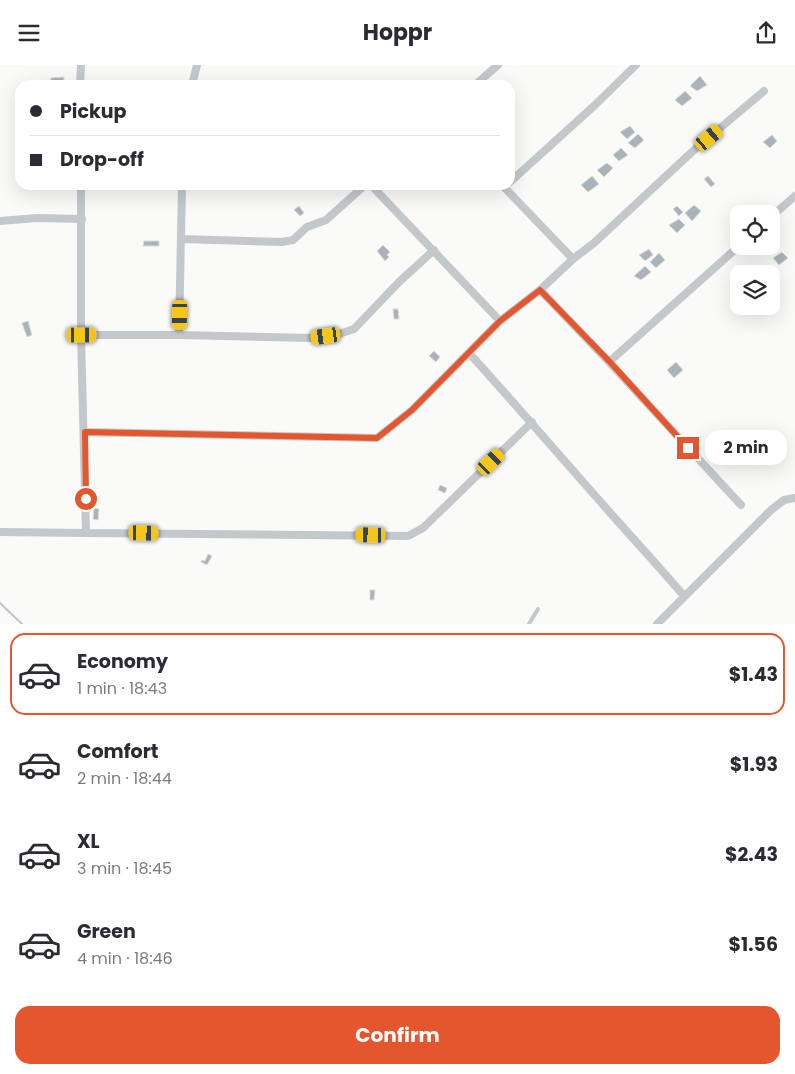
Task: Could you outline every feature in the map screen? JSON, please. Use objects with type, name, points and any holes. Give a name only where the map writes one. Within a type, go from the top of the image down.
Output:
[{"type":"street","points":[[80,80],[81,65]]},
{"type":"street","points":[[194,80],[198,65]]},
{"type":"street","points":[[515,177],[595,105],[636,65]]},
{"type":"street","points":[[480,80],[493,67]]},
{"type":"street","points":[[85,432],[377,438],[412,410],[500,321],[540,290],[573,259],[594,243],[694,150],[764,91]]},
{"type":"street","points":[[81,190],[86,533]]},
{"type":"street","points":[[179,335],[182,190]]},
{"type":"street","points":[[181,239],[282,242],[293,240],[307,227],[326,219],[359,190]]},
{"type":"street","points":[[376,190],[500,321]]},
{"type":"street","points":[[511,190],[573,259]]},
{"type":"street","points":[[780,209],[795,196]]},
{"type":"street","points":[[0,221],[37,218],[82,219]]},
{"type":"street","points":[[82,335],[312,338],[339,334],[354,329],[400,282],[434,251]]},
{"type":"street","points":[[610,362],[730,254]]},
{"type":"street","points":[[540,290],[610,362],[741,505]]},
{"type":"street","points":[[469,353],[656,562],[684,596]]},
{"type":"street","points":[[0,532],[408,535],[423,528],[532,422]]},
{"type":"street","points":[[656,624],[771,510],[784,500],[795,498]]},
{"type":"lane","points":[[529,624],[538,609]]},
{"type":"building","points":[[700,76],[707,85],[697,91],[690,86]]},
{"type":"building","points":[[64,77],[64,80],[51,80],[51,78]]},
{"type":"building","points":[[685,91],[692,98],[682,106],[675,100]]},
{"type":"building","points":[[630,126],[635,132],[627,139],[620,132]]},
{"type":"building","points":[[638,134],[644,140],[635,148],[628,143]]},
{"type":"building","points":[[772,135],[777,141],[770,148],[763,142]]},
{"type":"building","points":[[621,148],[628,155],[619,161],[613,155]]},
{"type":"building","points":[[607,163],[613,168],[604,177],[597,170]]},
{"type":"building","points":[[592,176],[599,184],[588,192],[581,185]]},
{"type":"building","points":[[708,176],[715,184],[711,187],[704,179]]},
{"type":"building","points":[[694,205],[701,211],[692,221],[685,213]]},
{"type":"building","points":[[299,206],[304,213],[300,216],[294,210]]},
{"type":"building","points":[[677,206],[683,212],[679,216],[673,209]]},
{"type":"building","points":[[679,219],[685,225],[677,233],[669,225]]},
{"type":"building","points":[[144,241],[159,241],[159,246],[143,246]]},
{"type":"building","points":[[383,245],[390,252],[387,255],[389,257],[385,261],[377,251]]},
{"type":"building","points":[[649,249],[653,255],[645,261],[639,255]]},
{"type":"building","points":[[782,252],[788,258],[779,265],[773,258]]},
{"type":"building","points":[[659,253],[665,260],[656,268],[650,262]]},
{"type":"building","points":[[645,266],[651,272],[641,280],[634,276]]},
{"type":"building","points":[[393,309],[398,309],[399,319],[394,319]]},
{"type":"building","points":[[28,321],[32,335],[27,337],[22,323]]},
{"type":"building","points":[[434,351],[440,357],[436,362],[429,356]]},
{"type":"building","points":[[676,362],[683,370],[674,378],[667,370]]},
{"type":"building","points":[[440,485],[447,488],[445,493],[438,490]]},
{"type":"building","points":[[94,508],[99,509],[98,520],[93,519]]},
{"type":"building","points":[[208,554],[212,556],[207,565],[201,562],[202,560],[205,561]]},
{"type":"building","points":[[370,590],[375,590],[374,600],[370,600]]},
{"type":"waterway","points":[[0,603],[22,624]]},
{"type":"route","points":[[86,499],[85,432],[377,438],[412,410],[500,321],[540,290],[610,362],[688,448]]}]
